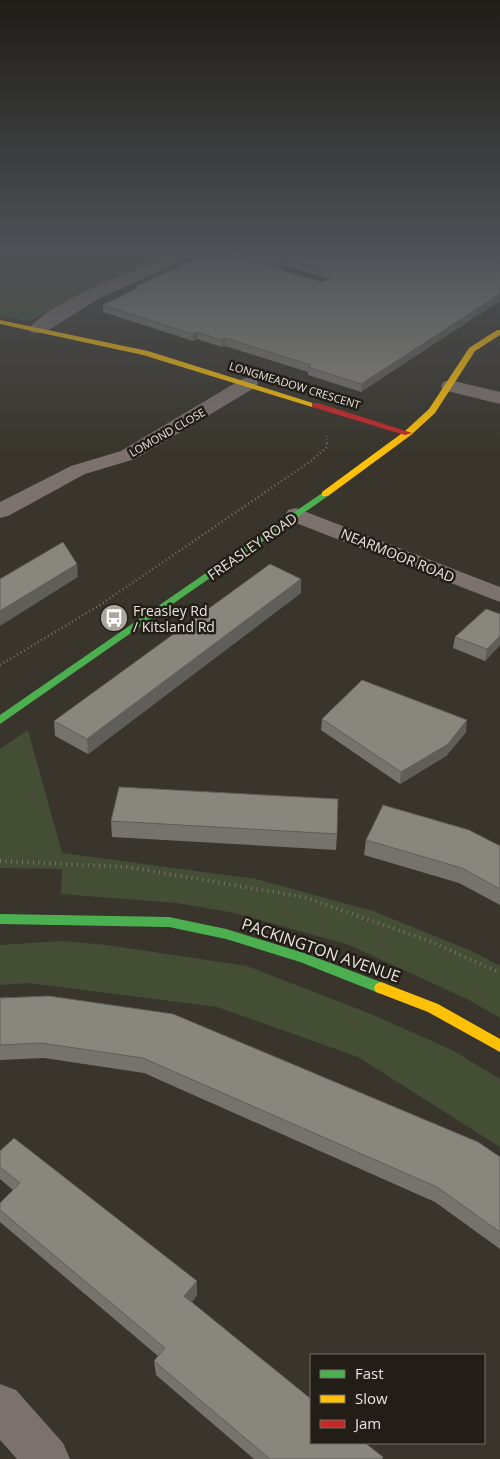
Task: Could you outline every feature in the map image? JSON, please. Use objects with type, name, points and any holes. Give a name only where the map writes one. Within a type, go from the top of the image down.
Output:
[{"type":"street","points":[[38,329],[50,319]]},
{"type":"street","name":"LONGMEADOW CRESCENT","points":[[0,322],[145,353],[249,383],[408,433]]},
{"type":"street","name":"FREASLEY ROAD","points":[[2,716],[296,515],[408,433],[432,411],[472,350],[500,332]]},
{"type":"street","name":"LOMOND CLOSE","points":[[0,511],[78,470],[128,455],[249,383]]},
{"type":"street","points":[[450,386],[500,398]]},
{"type":"street","name":"NEARMOOR ROAD","points":[[296,515],[500,595]]},
{"type":"street","name":"PACKINGTON AVENUE","points":[[0,919],[169,922],[226,934],[304,958],[433,1008],[500,1046]]},
{"type":"street","points":[[0,1406],[47,1459]]},
{"type":"path","points":[[0,665],[100,606],[311,461],[327,446],[328,432]]},
{"type":"path","points":[[0,861],[127,867],[304,897],[432,942],[500,973]]},
{"type":"green space","points":[[28,730],[62,853],[256,879],[373,911],[474,952],[500,966],[500,1018],[469,1000],[349,945],[235,913],[177,903],[61,894],[62,869],[0,868],[0,749]]},
{"type":"green space","points":[[62,941],[107,945],[247,966],[371,1014],[452,1050],[500,1079],[500,1147],[358,1057],[217,1007],[29,983],[0,985],[0,945]]},
{"type":"building","points":[[147,319],[461,319],[361,384],[308,367],[311,365],[225,338],[222,340],[197,332],[193,334]]},
{"type":"building","points":[[63,542],[77,564],[0,611],[0,579]]},
{"type":"building","points":[[270,564],[301,579],[87,739],[54,721]]},
{"type":"building","points":[[486,609],[500,614],[500,636],[487,649],[455,637]]},
{"type":"building","points":[[362,680],[467,720],[448,744],[401,772],[322,719]]},
{"type":"building","points":[[119,787],[338,799],[337,834],[111,821]]},
{"type":"building","points":[[383,805],[469,830],[500,846],[500,889],[462,868],[366,840]]},
{"type":"building","points":[[49,996],[173,1014],[478,1142],[500,1157],[500,1232],[437,1187],[143,1058],[41,1043],[0,1045],[0,998]]},
{"type":"building","points":[[14,1138],[197,1281],[184,1296],[310,1398],[310,1444],[366,1444],[383,1457],[382,1459],[270,1459],[154,1361],[165,1348],[0,1210],[0,1203],[20,1183],[0,1167],[0,1151]]},
{"type":"traffic: fast","points":[[0,720],[325,494]]},
{"type":"traffic: fast","points":[[0,919],[169,922],[226,934],[304,958],[381,988]]},
{"type":"traffic: slow","points":[[0,322],[145,353],[315,405]]},
{"type":"traffic: slow","points":[[325,494],[408,433],[432,411],[472,350],[500,332]]},
{"type":"traffic: slow","points":[[381,988],[433,1008],[500,1046]]},
{"type":"traffic: jam","points":[[315,405],[408,433]]},
{"type":"place","name":"Freasley Rd / Kitsland Rd","points":[[114,618]]}]
